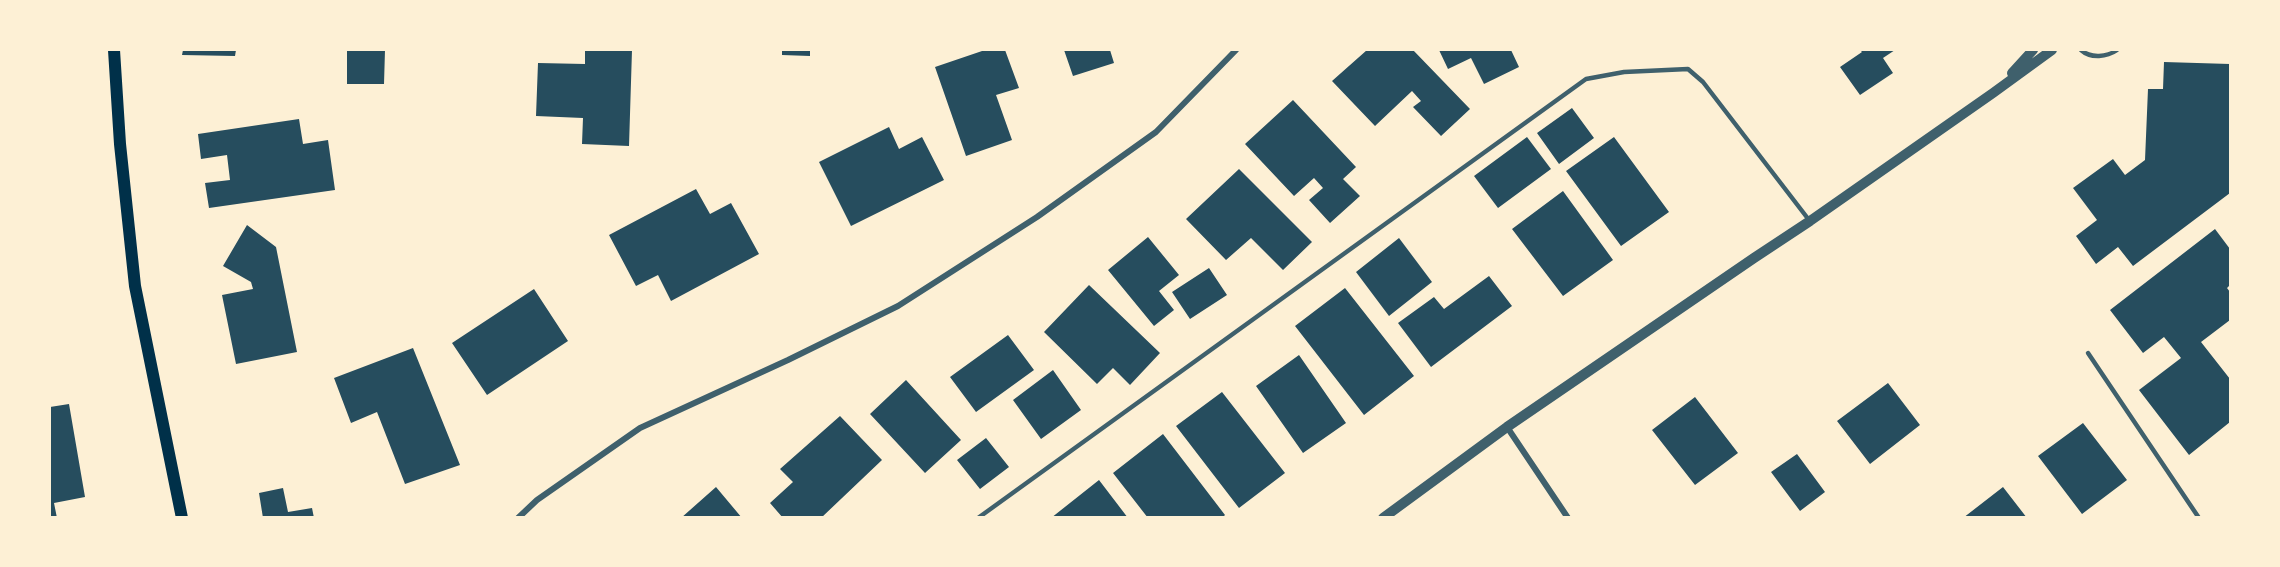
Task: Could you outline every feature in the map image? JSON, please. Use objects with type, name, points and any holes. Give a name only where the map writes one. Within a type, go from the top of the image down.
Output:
[{"type":"main road","points":[[114,50],[120,144],[135,286],[182,518]]},
{"type":"street","points":[[518,518],[537,500],[640,428],[898,306],[1037,218],[1156,132],[1236,50]]},
{"type":"street","points":[[1993,93],[2033,50]]},
{"type":"street","points":[[1383,518],[1507,427],[1810,221],[2052,50]]},
{"type":"street","points":[[1507,427],[1568,518]]},
{"type":"lane","points":[[2081,50],[2086,54],[2098,56],[2111,54],[2117,50]]},
{"type":"lane","points":[[978,518],[1586,79],[1624,72],[1688,69],[1703,82],[1810,221]]},
{"type":"lane","points":[[2088,353],[2199,518]]},
{"type":"building","points":[[183,50],[236,50],[235,56],[182,55]]},
{"type":"building","points":[[347,50],[385,50],[384,84],[347,84]]},
{"type":"building","points":[[585,50],[632,50],[629,146],[582,144],[583,118],[536,116],[538,63],[585,64]]},
{"type":"building","points":[[782,50],[810,50],[810,56],[782,55]]},
{"type":"building","points":[[985,50],[1005,50],[1019,88],[996,95],[1012,140],[966,156],[935,67]]},
{"type":"building","points":[[1064,50],[1110,50],[1114,63],[1073,76]]},
{"type":"building","points":[[1367,50],[1413,50],[1470,109],[1441,136],[1413,107],[1421,101],[1412,91],[1375,126],[1332,81]]},
{"type":"building","points":[[1439,50],[1511,50],[1519,67],[1484,84],[1471,58],[1448,69]]},
{"type":"building","points":[[1860,50],[1895,50],[1883,58],[1893,73],[1860,95],[1840,67],[1862,52]]},
{"type":"building","points":[[2164,62],[2230,64],[2230,193],[2133,266],[2118,247],[2096,264],[2076,236],[2097,220],[2073,188],[2113,159],[2125,175],[2145,160],[2148,89],[2163,89]]},
{"type":"building","points":[[1293,100],[1356,167],[1343,179],[1360,196],[1330,223],[1309,200],[1323,188],[1314,178],[1294,196],[1245,144]]},
{"type":"building","points":[[1572,108],[1594,138],[1559,164],[1537,133]]},
{"type":"building","points":[[299,119],[303,144],[328,140],[335,190],[209,208],[205,183],[230,180],[227,155],[201,159],[198,134]]},
{"type":"building","points":[[889,127],[899,149],[922,137],[944,180],[851,226],[819,162]]},
{"type":"building","points":[[1527,137],[1551,169],[1498,208],[1474,176]]},
{"type":"building","points":[[1614,137],[1669,212],[1621,246],[1566,171]]},
{"type":"building","points":[[1239,169],[1312,242],[1283,270],[1251,238],[1226,260],[1186,219]]},
{"type":"building","points":[[696,189],[710,214],[731,203],[759,254],[671,301],[658,275],[636,286],[609,235]]},
{"type":"building","points":[[1563,191],[1613,260],[1563,296],[1512,229]]},
{"type":"building","points":[[247,225],[276,247],[297,352],[236,364],[222,295],[253,289],[251,282],[223,266]]},
{"type":"building","points":[[2215,229],[2230,249],[2230,285],[2227,288],[2230,292],[2230,320],[2201,342],[2230,379],[2230,422],[2189,455],[2139,390],[2181,358],[2164,337],[2143,353],[2110,310]]},
{"type":"building","points":[[1148,237],[1179,275],[1159,291],[1174,310],[1154,326],[1108,270]]},
{"type":"building","points":[[1399,238],[1432,282],[1389,316],[1356,272]]},
{"type":"building","points":[[1209,268],[1227,295],[1190,319],[1172,292]]},
{"type":"building","points":[[1489,276],[1512,306],[1431,367],[1398,323],[1434,297],[1444,309]]},
{"type":"building","points":[[1089,285],[1160,353],[1130,385],[1113,368],[1097,384],[1044,332]]},
{"type":"building","points":[[1345,288],[1414,376],[1364,415],[1295,326]]},
{"type":"building","points":[[534,289],[568,341],[487,395],[452,343]]},
{"type":"building","points":[[1008,335],[1034,370],[976,412],[950,377]]},
{"type":"building","points":[[413,348],[460,465],[405,484],[377,412],[351,423],[334,378]]},
{"type":"building","points":[[1299,355],[1346,423],[1303,453],[1256,386]]},
{"type":"building","points":[[1053,370],[1081,410],[1041,439],[1013,400]]},
{"type":"building","points":[[906,380],[961,440],[925,473],[870,414]]},
{"type":"building","points":[[1888,383],[1920,425],[1870,464],[1837,421]]},
{"type":"building","points":[[1222,392],[1285,473],[1239,508],[1176,426]]},
{"type":"building","points":[[1695,397],[1738,453],[1695,485],[1652,430]]},
{"type":"building","points":[[69,404],[85,497],[54,503],[57,518],[50,518],[50,407]]},
{"type":"building","points":[[840,416],[882,460],[821,518],[783,518],[770,503],[793,482],[780,469]]},
{"type":"building","points":[[2083,423],[2127,480],[2082,514],[2038,456]]},
{"type":"building","points":[[1163,434],[1225,515],[1222,518],[1148,518],[1113,473]]},
{"type":"building","points":[[986,438],[1009,467],[980,489],[957,460]]},
{"type":"building","points":[[1797,454],[1825,492],[1800,511],[1771,472]]},
{"type":"building","points":[[1099,480],[1128,518],[1051,518]]},
{"type":"building","points":[[716,487],[742,518],[681,518]]},
{"type":"building","points":[[2003,487],[2027,518],[1963,518]]},
{"type":"building","points":[[283,488],[288,512],[312,508],[314,518],[263,518],[259,493]]}]
